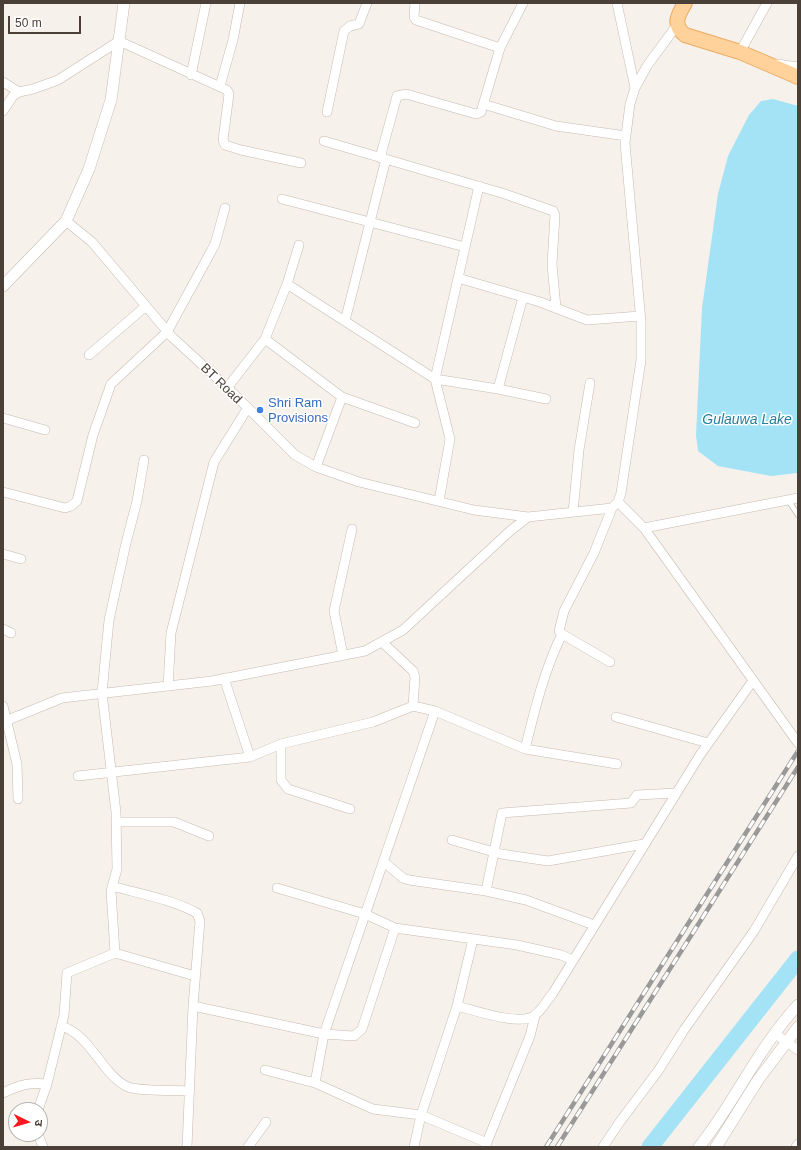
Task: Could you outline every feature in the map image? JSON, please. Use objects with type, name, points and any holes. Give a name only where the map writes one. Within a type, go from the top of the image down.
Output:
[{"type":"main road","points":[[685,3],[678,16],[677,25],[679,30],[685,35],[740,52],[798,77]]},
{"type":"street","points":[[3,286],[66,221],[89,169],[111,100],[124,3]]},
{"type":"street","points":[[191,75],[206,3]]},
{"type":"street","points":[[220,86],[233,40],[240,3]]},
{"type":"street","points":[[326,112],[344,31],[350,26],[359,24],[367,3]]},
{"type":"street","points":[[415,3],[413,12],[416,20],[500,48]]},
{"type":"street","points":[[344,321],[370,223],[397,96],[406,94],[476,114],[481,112],[500,48],[523,3]]},
{"type":"street","points":[[616,3],[635,88]]},
{"type":"street","points":[[740,52],[767,3]]},
{"type":"street","points":[[610,662],[562,634],[559,631],[559,623],[621,493],[641,360],[640,316],[624,143],[630,104],[635,88],[647,66],[677,25]]},
{"type":"street","points":[[119,41],[191,75],[227,90],[229,94],[223,140],[225,145],[301,163]]},
{"type":"street","points":[[3,112],[13,96],[19,92],[33,89],[58,80],[119,41]]},
{"type":"street","points":[[764,63],[798,67]]},
{"type":"street","points":[[3,82],[19,92]]},
{"type":"street","points":[[483,104],[556,126],[626,136]]},
{"type":"street","points":[[324,141],[479,186],[555,212],[552,264],[556,308]]},
{"type":"street","points":[[439,501],[450,439],[435,379],[479,186]]},
{"type":"street","points":[[282,199],[465,247]]},
{"type":"street","points":[[3,492],[65,508],[71,506],[77,501],[93,435],[111,384],[167,332],[212,250],[225,208]]},
{"type":"street","name":"BT Road","points":[[66,221],[92,242],[167,332],[228,388],[247,409],[295,455],[316,467],[359,482],[474,510],[528,517],[615,505]]},
{"type":"street","points":[[228,388],[265,339],[287,284],[299,245]]},
{"type":"street","points":[[458,278],[523,297],[587,320],[640,316]]},
{"type":"street","points":[[287,284],[435,379],[498,389],[546,399]]},
{"type":"street","points":[[498,389],[523,297]]},
{"type":"street","points":[[89,355],[146,306]]},
{"type":"street","points":[[265,339],[342,397],[415,423]]},
{"type":"street","points":[[573,512],[579,450],[590,383]]},
{"type":"street","points":[[316,467],[342,397]]},
{"type":"street","points":[[168,686],[171,633],[214,462],[247,409]]},
{"type":"street","points":[[3,418],[45,430]]},
{"type":"street","points":[[115,953],[111,891],[117,869],[116,822],[102,693],[109,620],[137,501],[144,460]]},
{"type":"street","points":[[644,528],[798,498]]},
{"type":"street","points":[[615,505],[644,528],[752,682],[798,744]]},
{"type":"street","points":[[5,721],[62,698],[224,678],[365,651],[403,630],[510,530],[528,517]]},
{"type":"street","points":[[343,655],[334,610],[352,529]]},
{"type":"street","points":[[3,554],[21,559]]},
{"type":"street","points":[[525,749],[539,691],[551,657],[562,634]]},
{"type":"street","points":[[382,642],[414,672],[416,677],[413,706]]},
{"type":"street","points":[[224,678],[250,757]]},
{"type":"street","points":[[265,1070],[315,1083],[373,1109],[420,1115],[486,1145],[530,1036],[535,1016],[553,993],[708,743],[752,682]]},
{"type":"street","points":[[3,706],[5,721],[17,764],[18,799]]},
{"type":"street","points":[[78,776],[250,757],[281,744],[373,722],[413,706],[435,711],[525,749],[617,764]]},
{"type":"street","points":[[315,1083],[324,1034],[435,711]]},
{"type":"street","points":[[616,717],[708,743]]},
{"type":"street","points":[[281,744],[281,780],[283,785],[288,789],[350,809]]},
{"type":"street","points":[[486,891],[502,813],[631,803],[637,795],[676,793]]},
{"type":"street","points":[[116,822],[174,822],[209,836]]},
{"type":"street","points":[[452,840],[494,853],[548,861],[644,844]]},
{"type":"street","points":[[603,1147],[658,1071],[684,1030],[754,931],[798,856]]},
{"type":"street","points":[[384,862],[403,878],[409,880],[486,891],[526,900],[594,925]]},
{"type":"street","points":[[112,886],[160,899],[197,913],[200,921],[193,1006],[187,1147]]},
{"type":"street","points":[[277,888],[365,914],[395,928],[473,939],[561,954],[573,960]]},
{"type":"street","points":[[193,1006],[324,1034],[354,1036],[362,1028],[395,928]]},
{"type":"street","points":[[414,1147],[420,1115],[457,1006],[473,939]]},
{"type":"street","points":[[41,1102],[48,1084],[64,1015],[67,973],[115,953],[195,976]]},
{"type":"street","points":[[698,1147],[719,1118],[774,1034],[798,1005]]},
{"type":"street","points":[[457,1006],[499,1017],[524,1019],[535,1016]]},
{"type":"street","points":[[61,1026],[69,1028],[98,1056],[116,1080],[127,1087],[190,1091]]},
{"type":"street","points":[[716,1147],[758,1080],[788,1043],[798,1027]]},
{"type":"street","points":[[774,1034],[798,1050]]},
{"type":"street","points":[[3,1093],[24,1084],[48,1084]]},
{"type":"street","points":[[248,1147],[266,1122]]},
{"type":"lane","points":[[788,500],[798,515]]},
{"type":"water","name":"Gulauwa Lake","points":[[773,99],[798,106],[798,473],[771,476],[718,466],[698,451],[696,435],[702,308],[718,194],[728,156],[749,115],[761,101]]},
{"type":"waterway","points":[[650,1147],[798,959]]},
{"type":"railway","points":[[546,1147],[798,751]]},
{"type":"railway","points":[[557,1147],[798,767]]},
{"type":"place","name":"Shri Ram Provisions","points":[[260,410]]}]
